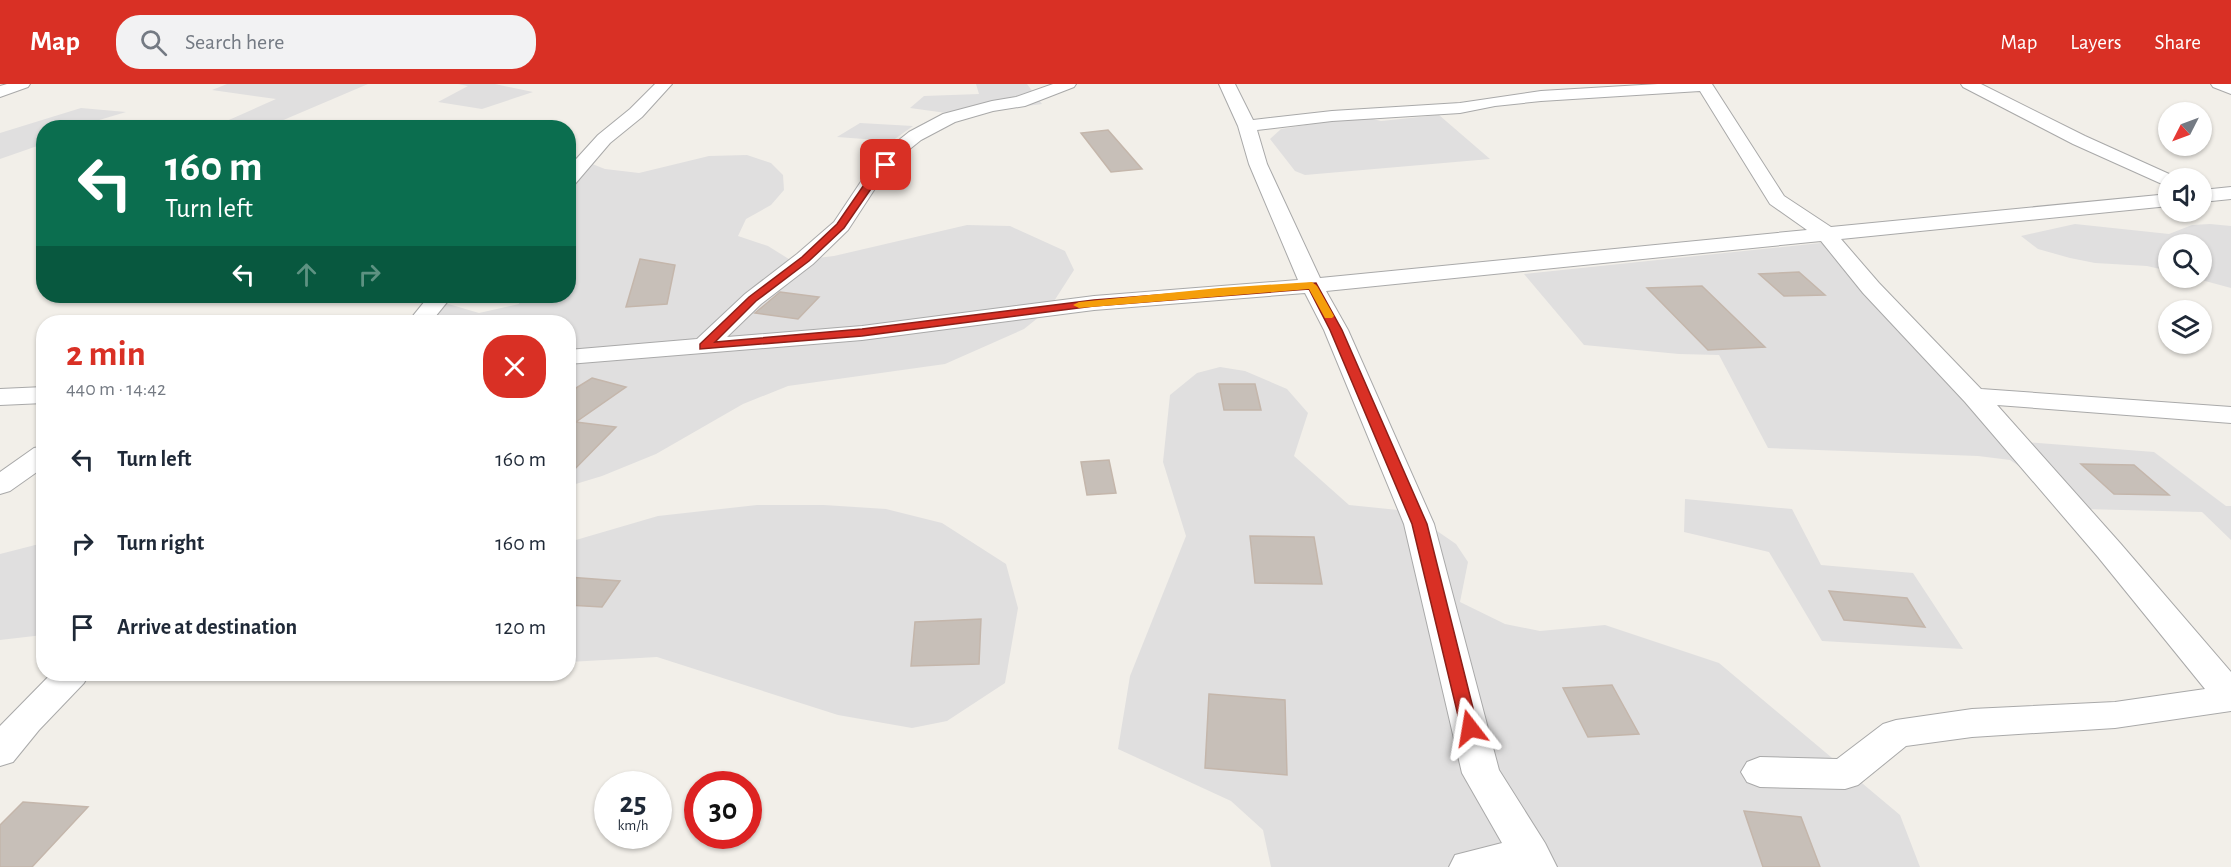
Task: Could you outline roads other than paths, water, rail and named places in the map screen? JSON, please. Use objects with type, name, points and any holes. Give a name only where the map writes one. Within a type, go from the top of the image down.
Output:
[{"type":"street","points":[[0,92],[22,84]]},
{"type":"street","points":[[576,171],[604,139],[636,113],[664,84]]},
{"type":"street","points":[[704,346],[753,299],[805,259],[841,226],[871,181],[900,148],[915,136],[949,118],[992,106],[1019,102],[1068,84]]},
{"type":"street","points":[[1227,84],[1247,126],[1258,164],[1312,286],[1336,330],[1419,524],[1481,773],[1534,861],[1469,867]]},
{"type":"street","points":[[1969,84],[2079,140],[2158,175]]},
{"type":"street","points":[[2219,84],[2231,89]]},
{"type":"street","points":[[1247,126],[1332,116],[1460,108],[1540,96],[1705,85],[1777,200],[1827,234],[1870,288],[1974,396],[2109,550],[2231,697]]},
{"type":"street","points":[[2212,194],[2231,193]]},
{"type":"street","points":[[576,356],[862,333],[1094,303],[1312,286],[2158,201]]},
{"type":"street","points":[[426,315],[435,303]]},
{"type":"street","points":[[0,397],[36,395]]},
{"type":"street","points":[[1974,396],[2231,414]]},
{"type":"street","points":[[0,485],[36,460]]},
{"type":"street","points":[[0,752],[26,720],[65,681]]},
{"type":"street","points":[[1760,772],[1845,774],[1896,734],[1972,723],[2115,715],[2231,697]]}]
